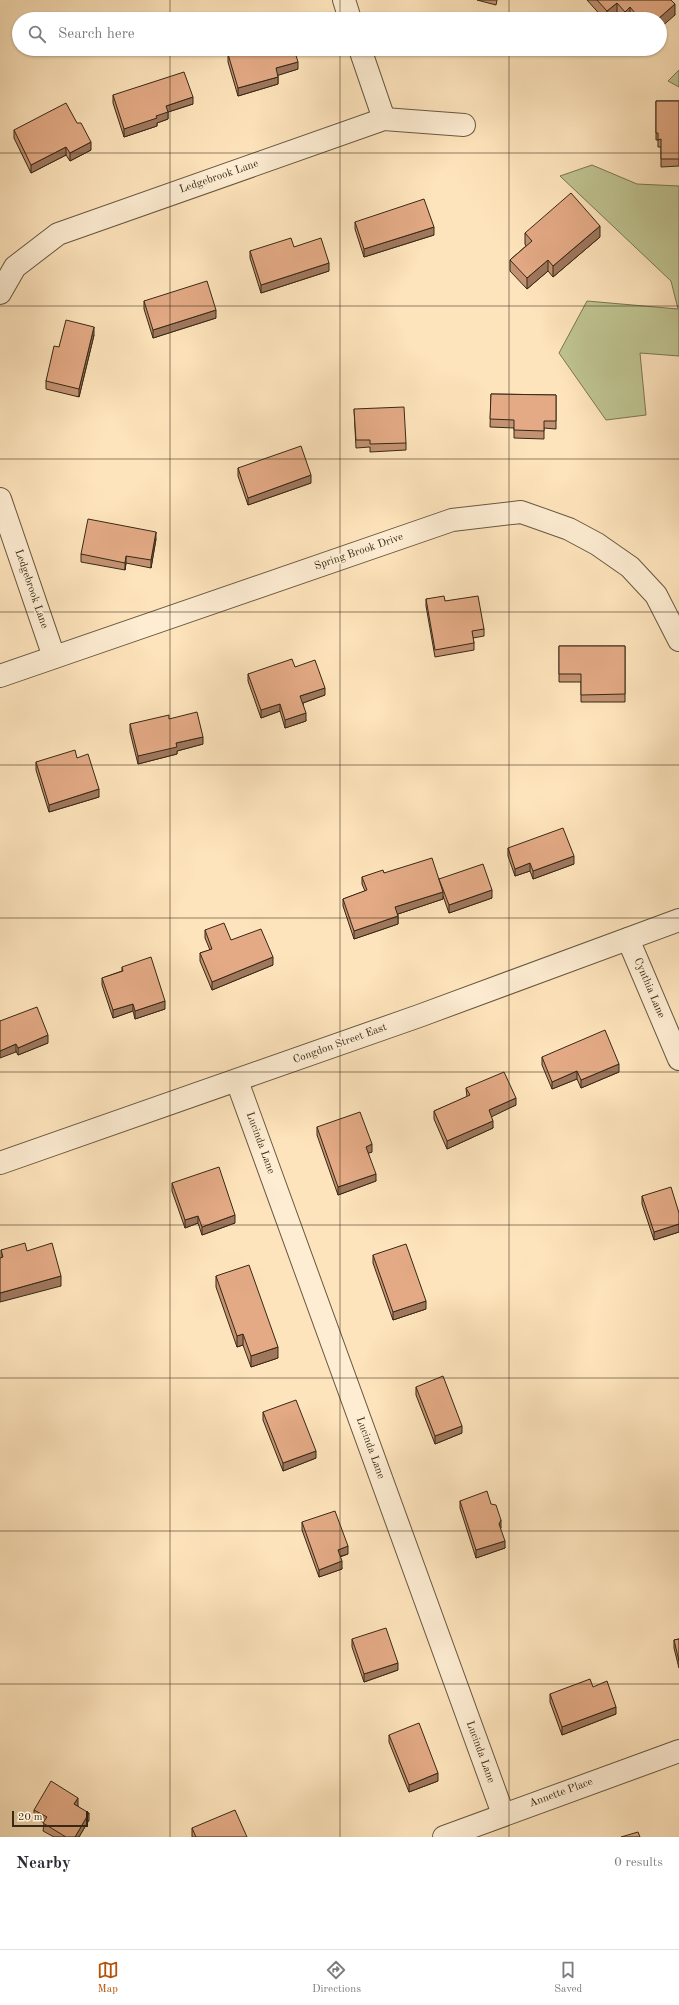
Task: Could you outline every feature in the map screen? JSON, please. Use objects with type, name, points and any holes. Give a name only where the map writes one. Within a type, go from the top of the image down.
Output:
[{"type":"street","points":[[344,0],[348,12]]},
{"type":"street","points":[[362,56],[384,119]]},
{"type":"street","name":"Ledgebrook Lane","points":[[0,293],[15,267],[58,234],[384,119],[464,125]]},
{"type":"street","name":"Ledgebrook Lane","points":[[0,499],[54,657]]},
{"type":"street","name":"Spring Brook Drive","points":[[0,676],[452,520],[521,512],[569,529],[597,544],[630,567],[656,595],[679,640]]},
{"type":"street","name":"Congdon Street East","points":[[0,1163],[237,1081],[679,920]]},
{"type":"street","name":"Cynthia Lane","points":[[628,939],[679,1059]]},
{"type":"street","name":"Lucinda Lane","points":[[237,1081],[503,1814]]},
{"type":"street","name":"Annette Place","points":[[444,1837],[503,1814],[679,1751]]},
{"type":"green space","points":[[679,70],[679,87],[668,81]]},
{"type":"green space","points":[[592,165],[637,184],[679,186],[679,356],[640,353],[646,415],[606,420],[559,353],[587,301],[678,309],[671,281],[560,176]]},
{"type":"building","points":[[597,0],[671,0],[675,4],[666,12],[634,12],[630,7],[625,12],[617,3],[607,11]]},
{"type":"building","points":[[229,56],[296,56],[298,62],[276,68],[278,77],[238,88]]},
{"type":"building","points":[[184,72],[193,97],[166,106],[168,112],[156,116],[157,118],[124,129],[113,95]]},
{"type":"building","points":[[656,101],[679,101],[679,159],[661,159],[661,139],[658,140],[658,133],[656,133]]},
{"type":"building","points":[[66,103],[77,123],[81,123],[91,142],[70,153],[66,147],[31,165],[14,130]]},
{"type":"building","points":[[571,193],[600,226],[553,266],[548,260],[527,278],[510,260],[532,241],[525,233]]},
{"type":"building","points":[[424,199],[434,227],[364,249],[355,222]]},
{"type":"building","points":[[291,238],[294,247],[321,238],[329,263],[261,285],[250,251]]},
{"type":"building","points":[[207,281],[216,310],[153,330],[144,301]]},
{"type":"building","points":[[66,320],[94,327],[79,389],[46,381],[54,346],[59,347]]},
{"type":"building","points":[[491,394],[556,395],[556,421],[544,421],[544,431],[514,430],[514,420],[490,419]]},
{"type":"building","points":[[404,407],[406,443],[370,444],[370,440],[356,440],[354,409]]},
{"type":"building","points":[[301,446],[311,475],[248,498],[238,468]]},
{"type":"building","points":[[88,519],[156,532],[151,560],[126,556],[125,563],[81,554]]},
{"type":"building","points":[[444,596],[445,601],[478,596],[484,629],[472,631],[474,643],[435,650],[426,599]]},
{"type":"building","points":[[559,646],[625,646],[625,694],[581,695],[581,674],[559,674]]},
{"type":"building","points":[[292,659],[295,667],[315,660],[325,688],[300,696],[306,713],[285,720],[280,704],[261,710],[248,674]]},
{"type":"building","points":[[197,712],[203,737],[176,743],[177,747],[138,756],[130,724],[169,715],[169,719]]},
{"type":"building","points":[[75,750],[77,758],[88,754],[99,789],[49,805],[36,762]]},
{"type":"building","points":[[563,828],[574,856],[533,871],[530,863],[515,869],[508,848]]},
{"type":"building","points":[[432,858],[443,892],[395,907],[398,916],[354,931],[343,899],[367,890],[362,877],[383,870],[384,873]]},
{"type":"building","points":[[483,864],[492,890],[449,905],[439,879]]},
{"type":"building","points":[[224,923],[231,940],[261,929],[273,957],[212,982],[200,953],[212,949],[205,930]]},
{"type":"building","points":[[151,957],[165,1001],[135,1011],[133,1004],[113,1010],[102,978],[123,971],[122,967]]},
{"type":"building","points":[[37,1007],[48,1035],[18,1048],[16,1044],[0,1051],[0,1021]]},
{"type":"building","points":[[605,1030],[619,1064],[581,1080],[577,1071],[552,1082],[542,1057]]},
{"type":"building","points":[[504,1072],[516,1098],[489,1110],[493,1121],[447,1141],[434,1111],[470,1095],[466,1088]]},
{"type":"building","points":[[360,1112],[372,1144],[366,1147],[376,1174],[338,1187],[317,1127]]},
{"type":"building","points":[[219,1167],[235,1215],[202,1227],[198,1216],[185,1220],[172,1183]]},
{"type":"building","points":[[671,1187],[679,1213],[679,1224],[654,1232],[642,1196]]},
{"type":"building","points":[[25,1243],[27,1251],[52,1243],[61,1276],[0,1293],[0,1258],[3,1257],[1,1250]]},
{"type":"building","points":[[406,1244],[426,1301],[393,1312],[373,1255]]},
{"type":"building","points":[[249,1265],[278,1347],[251,1356],[243,1334],[237,1336],[216,1276]]},
{"type":"building","points":[[443,1376],[462,1426],[435,1436],[416,1387]]},
{"type":"building","points":[[296,1400],[316,1451],[283,1463],[263,1412]]},
{"type":"building","points":[[487,1491],[491,1504],[496,1505],[501,1520],[499,1524],[505,1541],[476,1550],[460,1501]]},
{"type":"building","points":[[335,1511],[348,1546],[338,1550],[342,1561],[319,1570],[302,1522]]},
{"type":"building","points":[[386,1628],[398,1663],[364,1674],[352,1639]]},
{"type":"building","points":[[679,1639],[679,1661],[674,1640]]},
{"type":"building","points":[[590,1679],[593,1687],[607,1681],[616,1707],[562,1727],[550,1694]]},
{"type":"building","points":[[419,1723],[438,1773],[409,1785],[389,1735]]},
{"type":"building","points":[[51,1781],[78,1798],[74,1804],[89,1813],[75,1837],[66,1837],[43,1823],[47,1817],[34,1810]]},
{"type":"building","points":[[235,1810],[247,1837],[196,1837],[192,1828]]},
{"type":"building","points":[[638,1832],[640,1837],[621,1837]]}]
